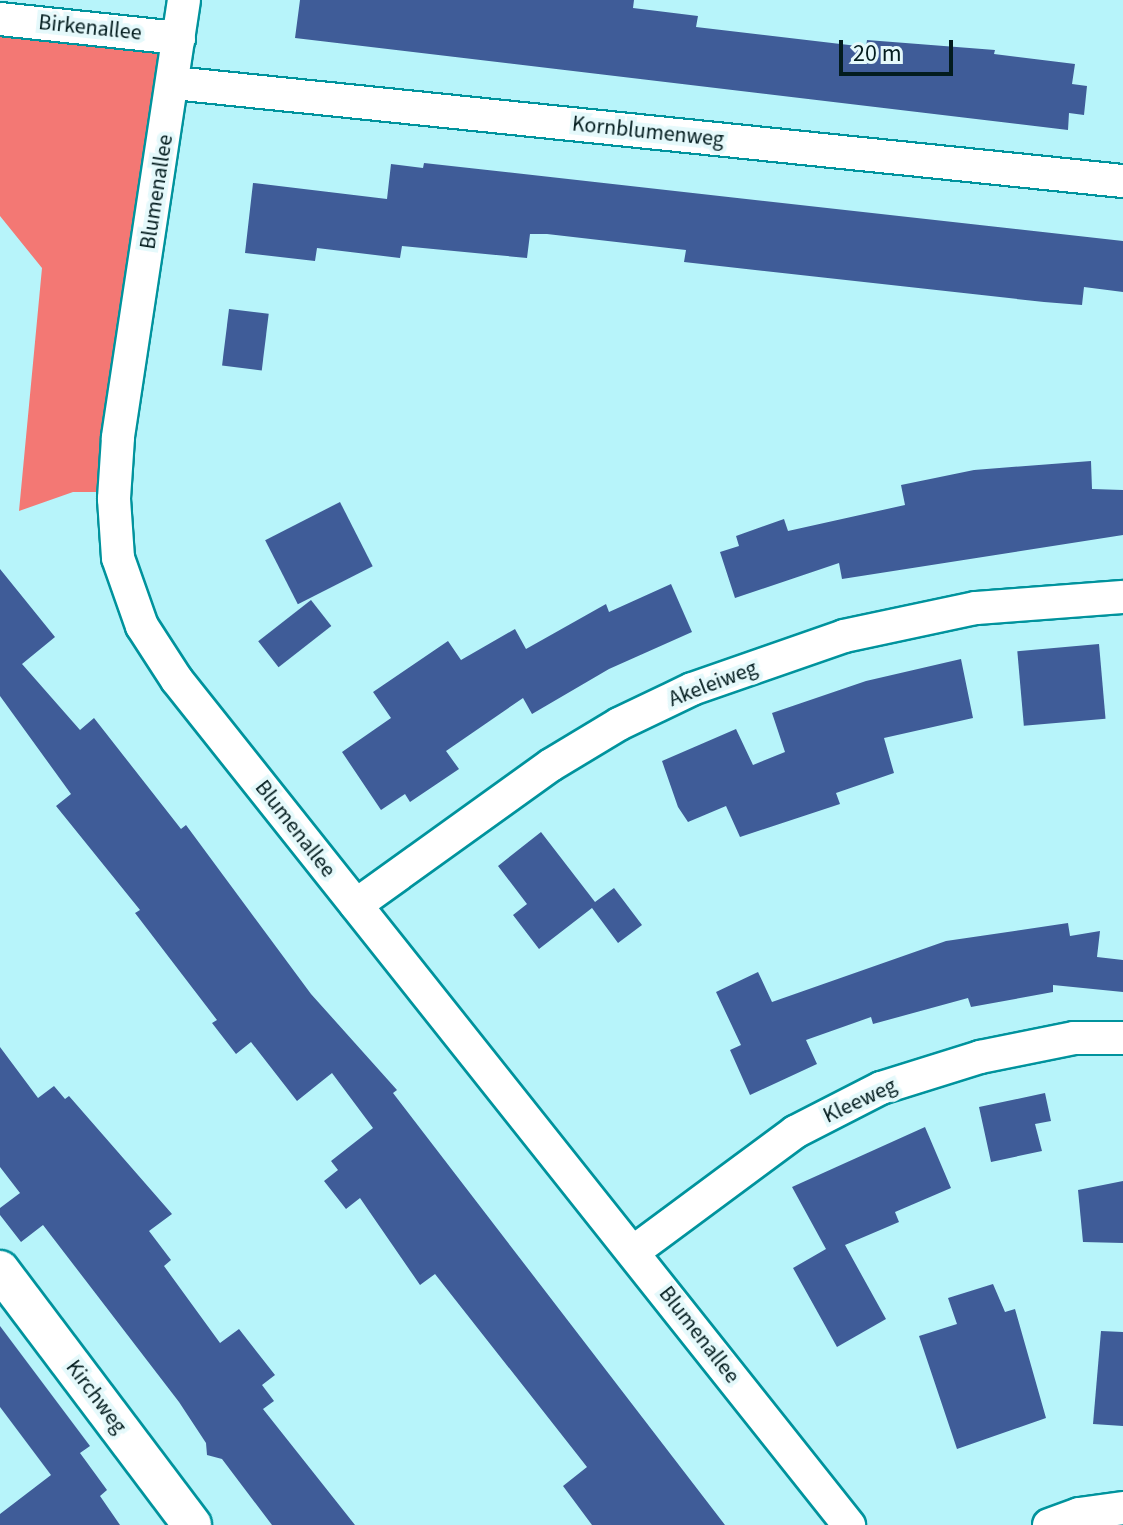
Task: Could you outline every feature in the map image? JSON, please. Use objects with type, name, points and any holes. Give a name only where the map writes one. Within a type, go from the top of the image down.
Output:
[{"type":"street","name":"Blumenallee","points":[[184,0],[174,83],[118,438],[114,499],[118,558],[142,626],[177,680],[849,1525]]},
{"type":"street","name":"Birkenallee","points":[[0,19],[179,38]]},
{"type":"street","name":"Kornblumenweg","points":[[174,83],[1123,181]]},
{"type":"street","name":"Akeleiweg","points":[[356,905],[551,765],[619,724],[692,689],[844,636],[976,608],[1123,597]]},
{"type":"street","name":"Kleeweg","points":[[633,1252],[795,1132],[881,1088],[980,1057],[1074,1038],[1123,1038]]},
{"type":"street","name":"Kirchweg","points":[[0,1270],[192,1525]]},
{"type":"street","points":[[1049,1525],[1079,1514],[1123,1508]]},
{"type":"shaded area","points":[[0,25],[173,44],[107,492],[73,492],[19,511],[42,268],[0,216]]},
{"type":"building","points":[[300,0],[634,0],[633,8],[698,16],[696,27],[866,47],[867,40],[995,50],[994,54],[1075,64],[1072,84],[1087,86],[1084,115],[1069,113],[1068,130],[295,38]]},
{"type":"building","points":[[424,163],[1123,241],[1123,292],[1084,287],[1082,305],[1044,302],[684,262],[686,250],[547,234],[530,234],[527,258],[402,246],[400,258],[317,248],[315,261],[245,253],[253,183],[387,199],[391,164],[423,168]]},
{"type":"building","points":[[229,309],[269,314],[262,370],[222,366]]},
{"type":"building","points":[[1091,461],[1092,489],[1123,490],[1123,535],[842,579],[839,563],[735,598],[720,552],[739,546],[736,536],[784,519],[788,531],[905,505],[901,485],[974,470]]},
{"type":"building","points":[[340,502],[373,566],[298,604],[265,540]]},
{"type":"building","points":[[0,569],[55,637],[22,664],[80,730],[94,718],[181,829],[186,825],[311,994],[397,1090],[393,1093],[725,1525],[592,1525],[563,1486],[587,1467],[435,1274],[420,1285],[360,1198],[346,1209],[324,1181],[338,1170],[331,1161],[373,1128],[332,1073],[297,1101],[251,1042],[236,1054],[212,1023],[217,1020],[135,913],[140,910],[56,806],[71,794],[0,696]]},
{"type":"building","points":[[671,584],[692,632],[609,669],[532,714],[523,698],[446,751],[459,769],[410,802],[405,794],[381,810],[342,752],[391,718],[373,692],[448,641],[461,660],[515,629],[526,649],[606,604],[609,612]]},
{"type":"building","points":[[311,600],[331,626],[279,667],[258,641]]},
{"type":"building","points":[[1099,644],[1106,719],[1024,726],[1017,651]]},
{"type":"building","points":[[961,659],[973,718],[884,738],[894,773],[836,793],[840,804],[740,837],[726,806],[688,822],[678,807],[662,761],[736,729],[753,765],[785,752],[772,713],[866,681]]},
{"type":"building","points":[[541,832],[595,902],[614,888],[642,925],[618,943],[592,908],[539,949],[513,915],[527,904],[498,866]]},
{"type":"building","points":[[1068,923],[1070,936],[1100,931],[1097,957],[1123,960],[1123,992],[1053,985],[1053,992],[971,1007],[968,998],[873,1024],[871,1017],[806,1040],[817,1064],[750,1095],[730,1050],[741,1045],[716,992],[758,972],[772,1002],[946,941]]},
{"type":"building","points":[[0,1047],[38,1098],[54,1086],[65,1099],[69,1096],[172,1214],[149,1231],[171,1260],[164,1266],[220,1343],[239,1329],[275,1375],[262,1385],[274,1401],[263,1409],[355,1525],[272,1525],[222,1459],[207,1455],[206,1443],[179,1402],[43,1225],[21,1242],[0,1215],[0,1208],[20,1193],[0,1167]]},
{"type":"building","points":[[1045,1093],[1051,1121],[1035,1124],[1042,1151],[991,1162],[979,1107]]},
{"type":"building","points":[[925,1127],[951,1188],[895,1212],[899,1222],[845,1245],[886,1319],[837,1347],[793,1268],[826,1249],[792,1187]]},
{"type":"building","points":[[1123,1181],[1123,1243],[1083,1242],[1078,1190]]},
{"type":"building","points":[[993,1284],[1005,1312],[1015,1309],[1046,1418],[957,1449],[919,1336],[957,1324],[948,1298]]},
{"type":"building","points":[[0,1326],[90,1446],[80,1453],[107,1490],[100,1496],[120,1525],[0,1525],[0,1514],[51,1475],[0,1407]]},
{"type":"building","points":[[1101,1331],[1123,1332],[1123,1426],[1093,1424]]}]
